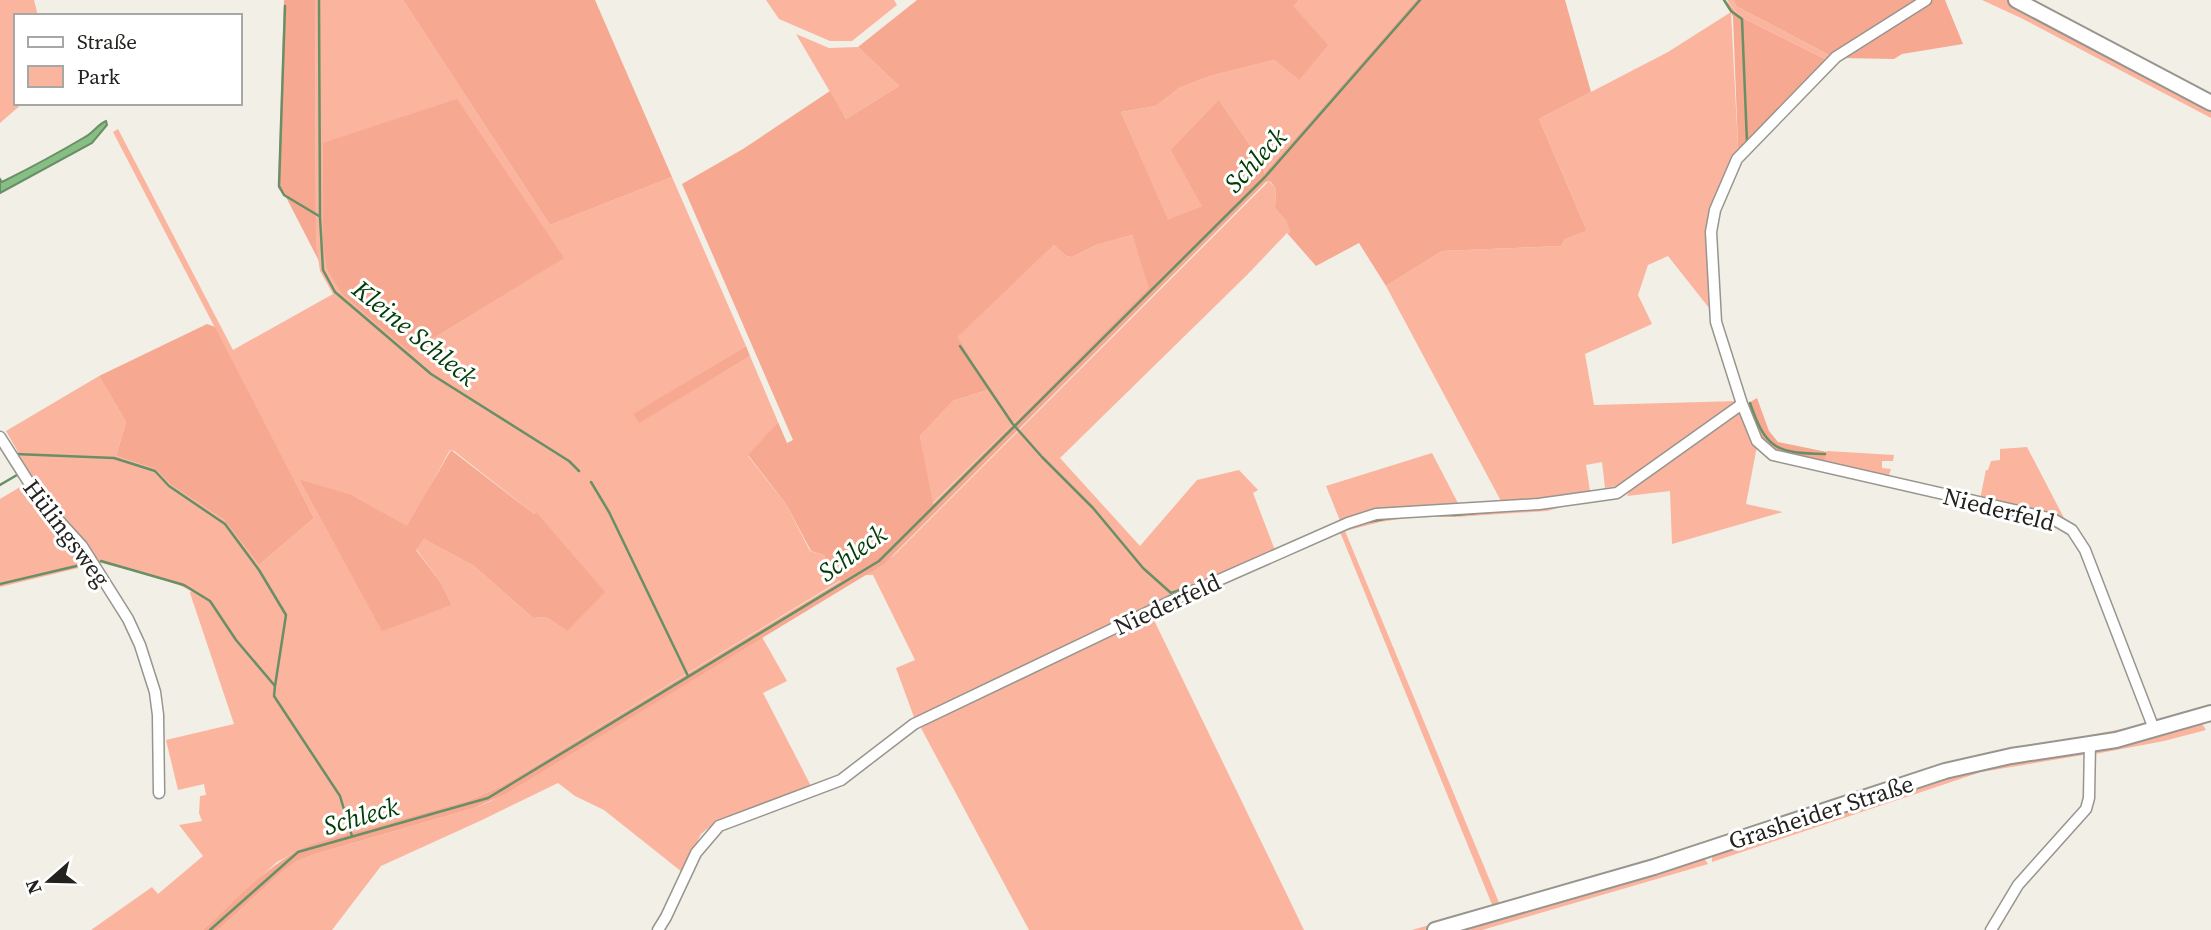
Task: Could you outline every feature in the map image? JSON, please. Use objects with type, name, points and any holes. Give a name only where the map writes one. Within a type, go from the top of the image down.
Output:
[{"type":"street","name":"Niederfeld","points":[[1926,0],[1836,57],[1737,159],[1715,210],[1711,232],[1716,322],[1742,404],[1757,441],[1773,455],[2053,519],[2073,530],[2085,550],[2154,730]]},
{"type":"street","points":[[2017,0],[2211,103]]},
{"type":"street","name":"Niederfeld","points":[[658,930],[696,853],[719,826],[841,780],[914,724],[1169,602],[1348,523],[1377,514],[1539,504],[1617,493],[1742,404]]},
{"type":"street","name":"Hülingsweg","points":[[0,437],[40,500],[82,546],[128,619],[140,645],[155,692],[158,715],[159,793]]},
{"type":"street","name":"Grasheider Straße","points":[[1435,930],[1654,867],[1945,771],[2011,756],[2116,740],[2211,713]]},
{"type":"street","points":[[1991,930],[2018,885],[2086,809],[2089,798],[2090,742]]},
{"type":"green space","points":[[0,0],[34,0],[38,14],[14,14],[14,105],[21,105],[0,123]]},
{"type":"green space","points":[[315,0],[403,0],[550,225],[672,177],[746,346],[634,414],[639,422],[750,356],[778,422],[748,456],[786,504],[810,551],[824,555],[831,574],[841,580],[502,786],[470,800],[311,844],[277,862],[203,930],[91,930],[152,887],[158,894],[203,856],[179,825],[202,821],[199,813],[200,796],[206,795],[204,784],[178,790],[166,740],[234,724],[191,591],[147,574],[101,563],[98,565],[43,498],[14,453],[18,452],[6,431],[99,376],[126,422],[116,456],[155,469],[171,485],[224,520],[259,565],[314,518],[113,132],[118,129],[233,350],[333,294],[320,271],[316,244]],"holes":[[[450,450],[534,514],[536,512],[567,631],[546,617],[533,618],[474,566],[424,539],[416,549],[441,583],[452,605],[382,630],[352,495],[408,527]]]},
{"type":"green space","points":[[766,0],[894,0],[897,5],[852,41],[830,41],[779,19]]},
{"type":"green space","points":[[1299,0],[1416,0],[1263,174],[1256,154],[1219,100],[1202,206],[1168,221],[1121,112],[1156,106],[1179,88],[1210,76],[1274,60],[1298,79],[1293,5]]},
{"type":"green space","points":[[1727,0],[1734,0],[1736,6],[1831,56],[1827,60],[1739,16]]},
{"type":"green space","points":[[1982,0],[2014,2],[2211,107],[2211,118],[2021,18]]},
{"type":"green space","points":[[1731,12],[1738,147],[1713,209],[1713,313],[1668,256],[1648,265],[1638,295],[1652,324],[1585,354],[1594,405],[1739,401],[1622,485],[1605,488],[1602,462],[1586,465],[1590,491],[1502,503],[1386,286],[1442,251],[1561,246],[1565,239],[1587,231],[1539,119],[1668,52]]},
{"type":"green space","points":[[796,34],[829,48],[858,47],[899,86],[846,119]]},
{"type":"green space","points":[[1269,181],[1276,189],[1275,208],[1286,221],[1290,232],[1060,458],[1140,546],[1197,480],[1239,470],[1258,490],[1253,493],[1276,553],[915,720],[896,668],[915,660],[873,575],[865,575],[893,556]]},
{"type":"green space","points":[[1132,235],[1150,288],[932,504],[920,436],[953,401],[990,389],[956,337],[1054,245],[1066,256],[1072,257],[1096,245]]},
{"type":"green space","points":[[1742,410],[1757,446],[1746,504],[1783,512],[1672,544],[1670,491],[1627,496],[1632,487]]},
{"type":"green space","points":[[2027,447],[2064,518],[1980,499],[1986,470],[1991,461],[2000,460],[2000,449]]},
{"type":"green space","points":[[1827,451],[1894,455],[1893,461],[1882,461],[1882,468],[1891,469],[1888,478],[1824,463]]},
{"type":"green space","points":[[1432,453],[1459,505],[1341,523],[1326,486]]},
{"type":"green space","points":[[25,484],[91,565],[0,587],[0,499]]},
{"type":"green space","points":[[1569,502],[1569,505],[1547,511],[1455,517],[1420,516],[1345,531],[1344,527],[1378,518]]},
{"type":"green space","points":[[1345,531],[1500,905],[1495,910],[1424,930],[1412,930],[1493,907],[1340,532]]},
{"type":"green space","points":[[1152,616],[1304,930],[1029,930],[921,728],[936,717]]},
{"type":"green space","points":[[762,637],[787,681],[763,693],[811,786],[717,821],[701,834],[682,872],[604,810],[575,796],[558,783],[381,866],[332,930],[218,930],[297,861],[491,801]]},
{"type":"green space","points":[[2201,722],[2206,730],[2095,754],[2096,747]]},
{"type":"green space","points":[[2148,724],[2146,728],[1994,757],[1704,844],[1916,772],[1970,758]]},
{"type":"green space","points":[[2083,746],[2089,754],[1981,772],[1712,862],[1715,851],[1918,782]]},
{"type":"green space","points":[[1702,855],[1708,864],[1482,930],[1447,930]]},
{"type":"shaded area","points":[[284,0],[315,0],[316,244],[319,261],[287,199],[278,188]]},
{"type":"shaded area","points":[[403,0],[595,0],[672,177],[550,225]]},
{"type":"shaded area","points":[[917,0],[1299,0],[1293,6],[1328,45],[1299,80],[1274,60],[1210,76],[1179,88],[1156,106],[1121,112],[1168,220],[1202,206],[1171,150],[1219,100],[1256,154],[1264,173],[1416,0],[1565,0],[1591,92],[1539,119],[1587,231],[1565,239],[1561,246],[1442,251],[1386,286],[1359,243],[1316,266],[1287,233],[1290,232],[1286,221],[1275,208],[1276,189],[1270,181],[1266,182],[884,564],[505,794],[474,808],[297,861],[218,930],[203,930],[254,882],[296,852],[311,844],[470,800],[502,786],[841,581],[831,574],[824,555],[811,551],[786,504],[748,455],[778,422],[787,443],[793,440],[682,184],[743,149],[830,91],[846,119],[899,86],[858,47]],"holes":[[[1132,235],[1149,288],[933,504],[920,436],[953,401],[990,389],[957,337],[1054,245],[1066,256],[1072,257],[1096,245]]]},
{"type":"shaded area","points":[[1726,0],[1739,16],[1827,60],[1734,160],[1738,147],[1733,17]]},
{"type":"shaded area","points":[[1734,0],[1922,0],[1831,56],[1736,6]]},
{"type":"shaded area","points":[[1933,0],[1945,0],[1963,44],[1902,54],[1894,59],[1840,58]]},
{"type":"shaded area","points":[[457,99],[564,258],[410,352],[342,294],[327,269],[323,243],[323,143]]},
{"type":"shaded area","points":[[106,121],[107,125],[92,143],[0,193],[0,179],[2,182],[54,155]]},
{"type":"shaded area","points":[[207,324],[215,327],[314,518],[259,565],[224,520],[171,485],[155,469],[116,456],[126,422],[99,376]]},
{"type":"shaded area","points":[[746,346],[750,356],[639,423],[633,414]]},
{"type":"shaded area","points":[[1757,398],[1769,431],[1778,442],[1827,452],[1824,463],[1773,452],[1761,439],[1747,404]]},
{"type":"shaded area","points":[[451,450],[534,514],[536,512],[605,592],[567,631],[546,617],[533,618],[474,566],[424,539],[416,550],[441,583],[452,605],[382,631],[300,480],[352,495],[407,526]]},
{"type":"waterway","name":"Kleine Schleck","points":[[319,0],[320,217],[323,270],[335,292],[431,374],[569,461],[579,471]]},
{"type":"waterway","name":"Schleck","points":[[210,930],[298,852],[488,798],[879,561],[1265,177],[1420,0]]},
{"type":"waterway","points":[[1724,0],[1731,11],[1742,19],[1747,143]]},
{"type":"waterway","points":[[285,6],[279,186],[284,195],[319,216]]},
{"type":"waterway","points":[[960,346],[1012,423],[1093,508],[1143,568],[1171,593],[1201,583]]},
{"type":"waterway","points":[[1750,403],[1762,431],[1776,446],[1795,452],[1825,454]]},
{"type":"waterway","points":[[15,454],[114,458],[155,471],[169,486],[225,524],[259,570],[286,615],[275,686]]},
{"type":"waterway","points":[[0,485],[17,475]]},
{"type":"waterway","name":"Kleine Schleck","points":[[591,482],[609,512],[688,676]]},
{"type":"waterway","points":[[1438,515],[1557,506]]},
{"type":"waterway","points":[[1362,523],[1390,518]]},
{"type":"waterway","points":[[101,561],[184,585],[210,601],[236,640],[275,686],[274,696],[340,796],[352,836]]},
{"type":"waterway","points":[[0,584],[89,563]]}]
